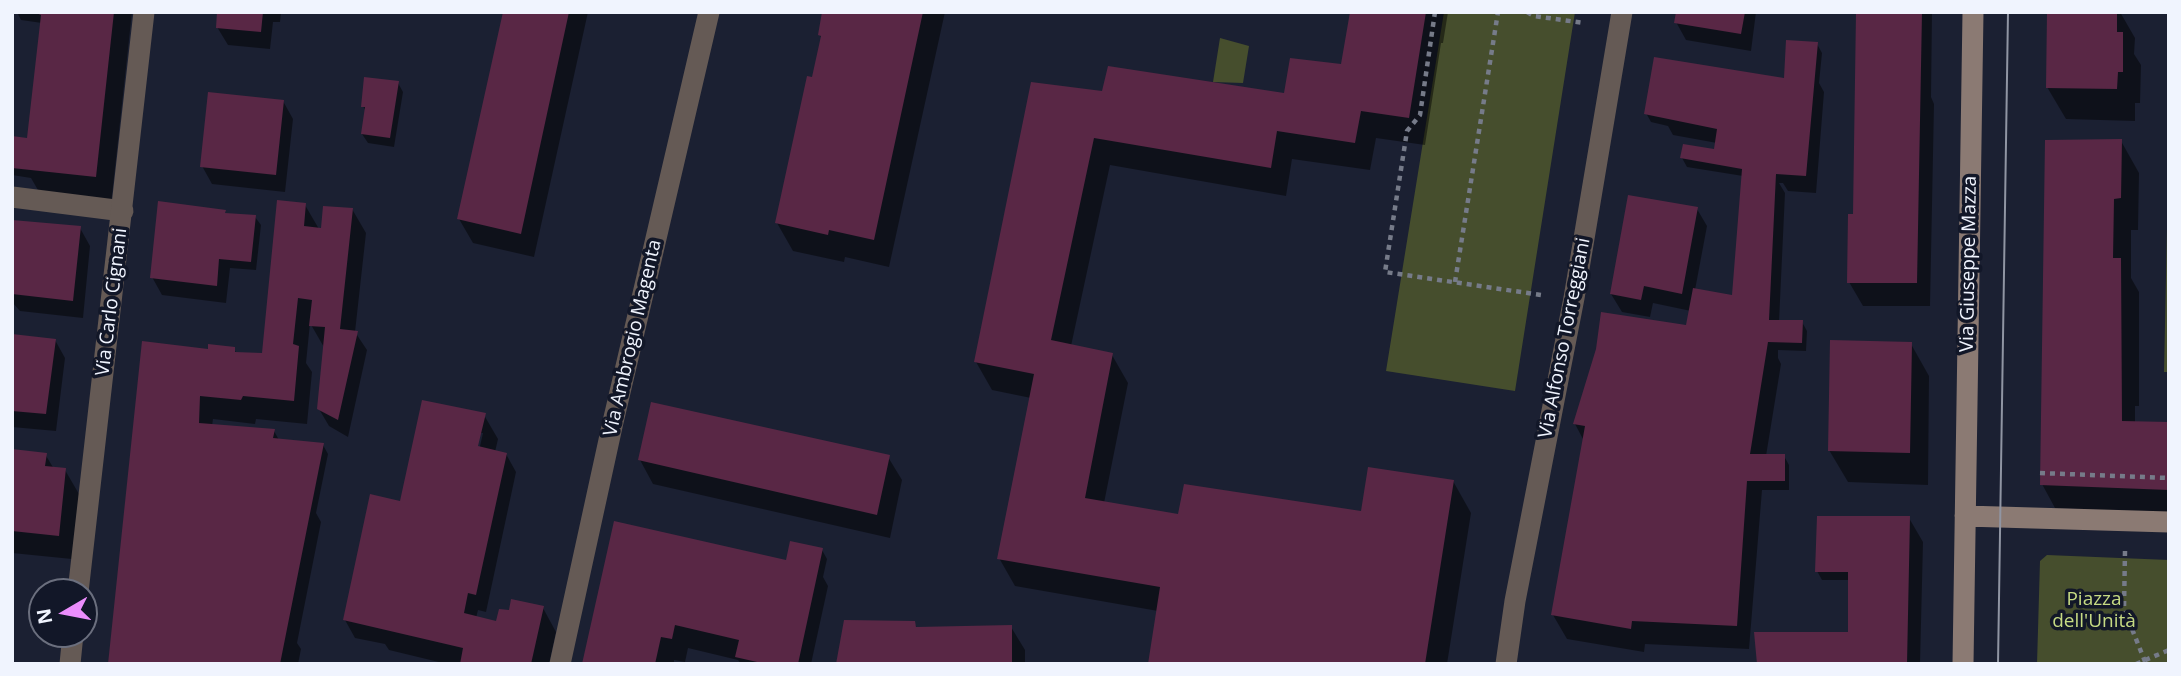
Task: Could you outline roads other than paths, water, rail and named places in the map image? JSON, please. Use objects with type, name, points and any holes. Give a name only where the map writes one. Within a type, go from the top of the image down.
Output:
[{"type":"main road","name":"Via Giuseppe Mazza","points":[[1965,516],[1973,12]]},
{"type":"main road","points":[[1963,664],[1965,516],[2169,522]]},
{"type":"street","name":"Via Carlo Cignani","points":[[80,578],[145,12]]},
{"type":"street","name":"Via Ambrogio Magenta","points":[[560,664],[613,422],[709,12]]},
{"type":"street","name":"Via Alfonso Torreggiani","points":[[1506,664],[1515,601],[1574,298],[1622,12]]},
{"type":"street","points":[[12,197],[123,211]]},
{"type":"tram line","points":[[1998,664],[2008,12]]},
{"type":"park label","name":"Piazza dell'Unità","points":[[2094,611]]}]
